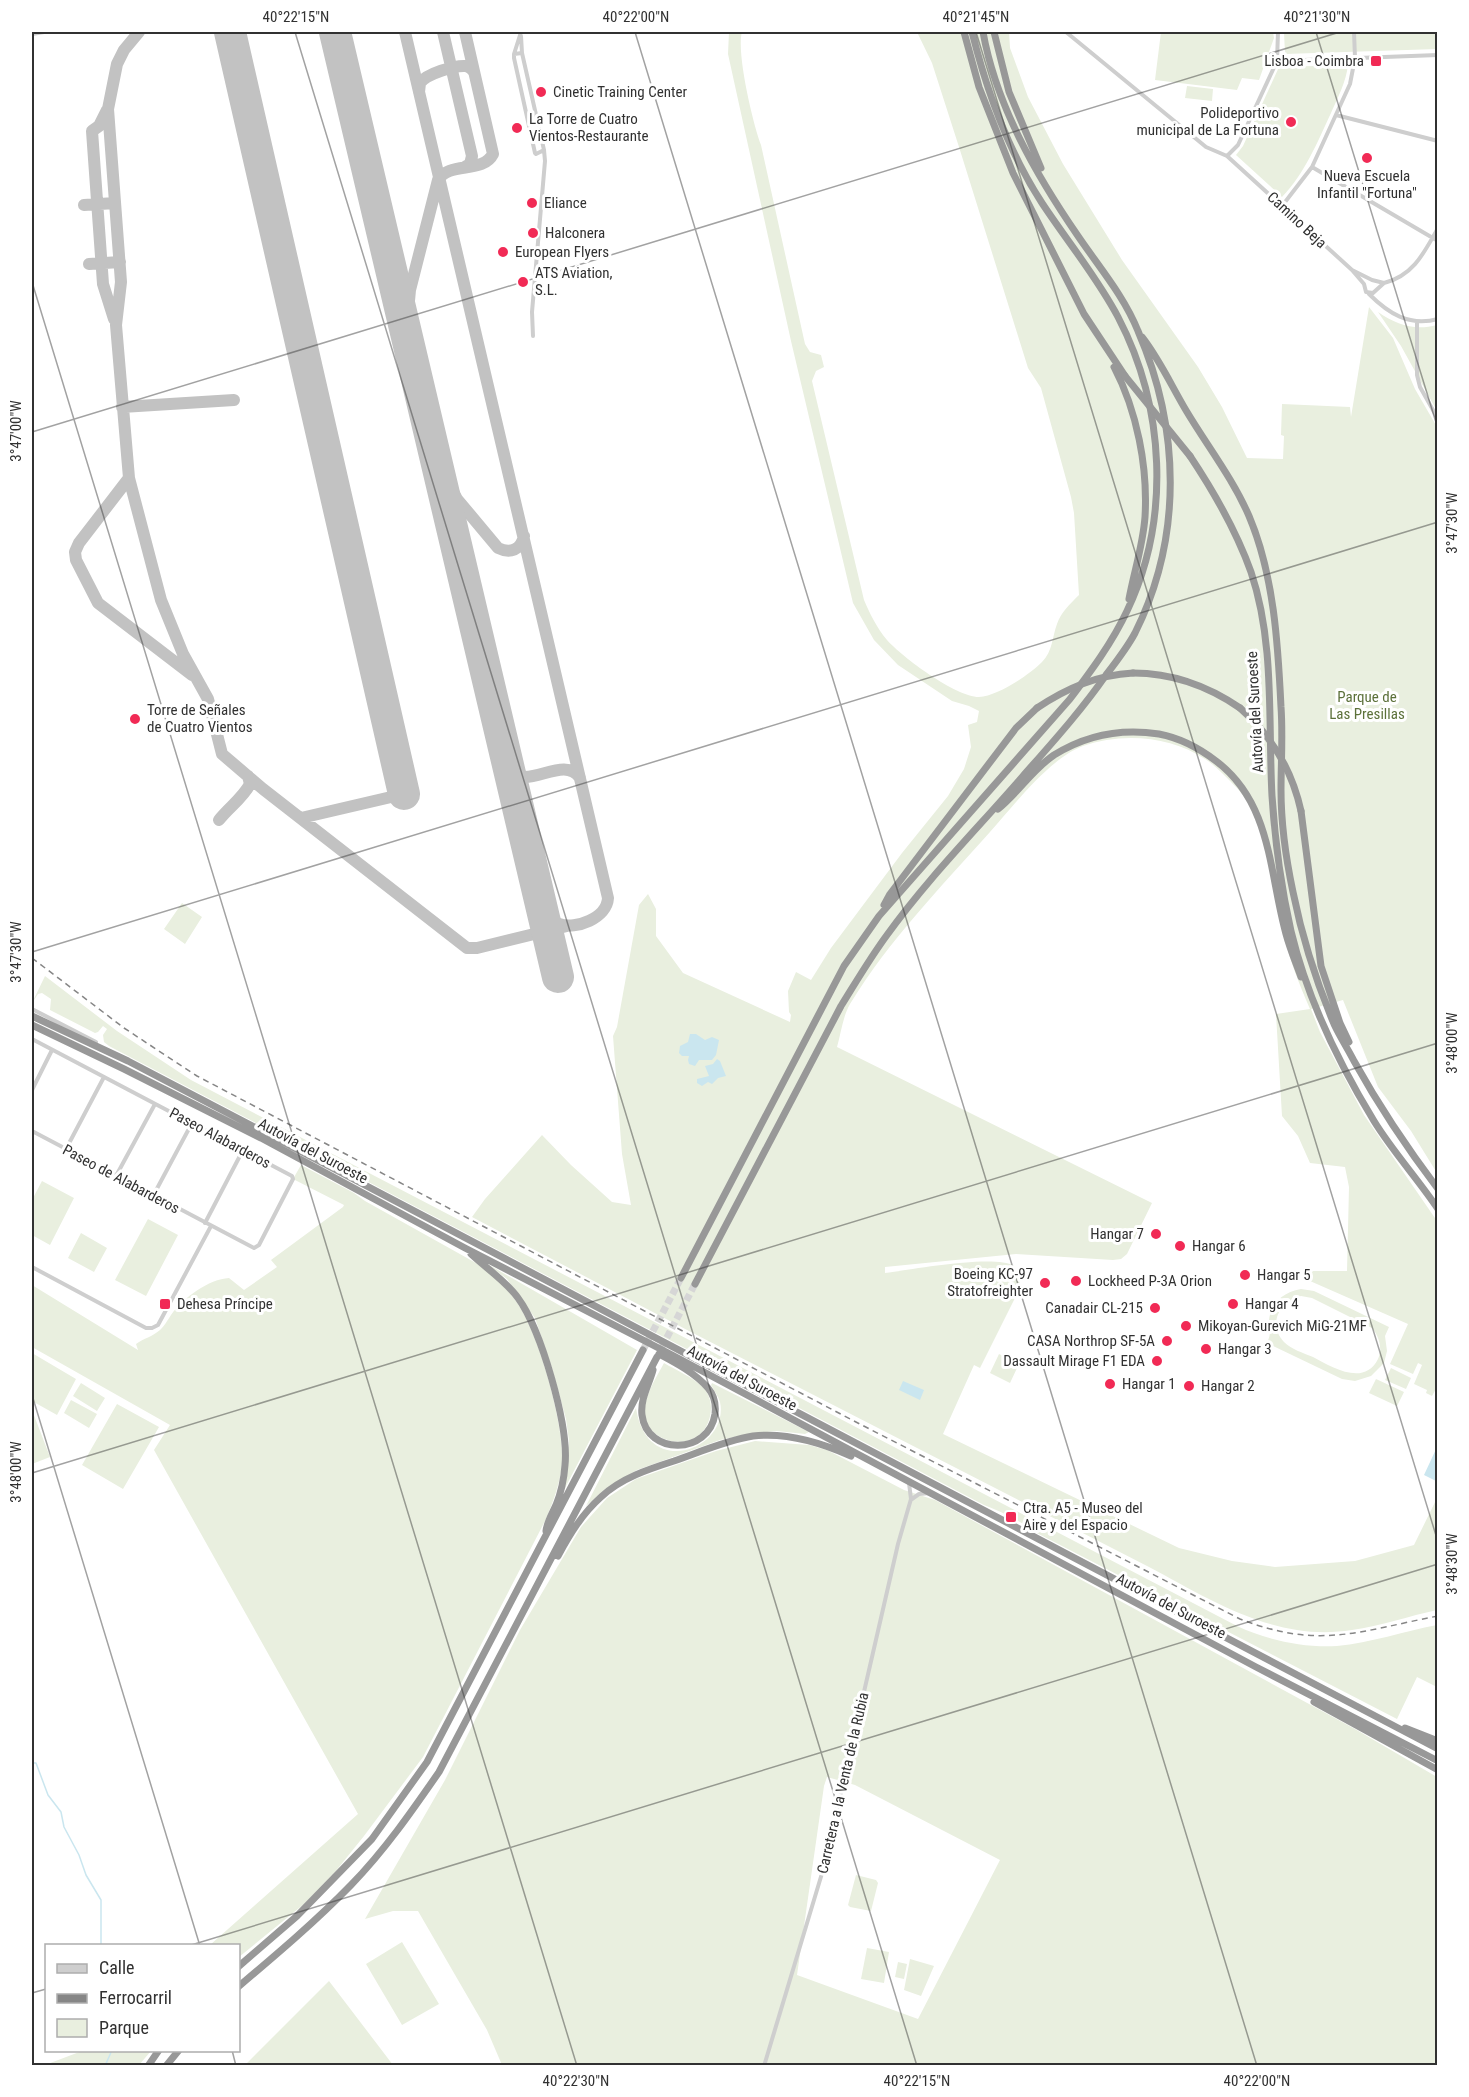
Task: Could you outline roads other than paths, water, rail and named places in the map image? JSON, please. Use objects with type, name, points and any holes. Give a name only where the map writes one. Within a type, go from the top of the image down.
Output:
[{"type":"highway","points":[[964,32],[979,87],[993,125],[1013,172],[1046,236]]},
{"type":"highway","points":[[972,32],[1012,159],[1046,236]]},
{"type":"highway","points":[[695,1284],[841,1006],[867,963],[912,903],[1082,709],[1134,634],[1162,556],[1169,510],[1168,434],[1158,389],[1139,332],[1104,272],[1051,196],[1016,132],[983,32]]},
{"type":"highway","points":[[994,32],[1009,92],[1029,144],[1047,181],[1051,196]]},
{"type":"highway","points":[[681,1278],[844,966],[879,916],[1070,699],[1093,668],[1127,611],[1146,561],[1155,521],[1158,479],[1156,439],[1146,390],[1136,358],[1118,317],[1041,201],[1005,135]]},
{"type":"highway","name":"Autovía del Suroeste","points":[[1046,236],[1095,334],[1125,376],[1190,456],[1212,489],[1230,523],[1250,571],[1257,596],[1268,668],[1272,796],[1276,843],[1292,933],[1317,1012],[1344,1069],[1375,1122],[1437,1209]]},
{"type":"highway","name":"Autovía del Suroeste","points":[[1139,332],[1153,350],[1172,388],[1231,479],[1258,542],[1274,621],[1281,709],[1281,794],[1284,841],[1292,890],[1306,949],[1335,1026],[1368,1086],[1405,1145],[1437,1189]]},
{"type":"highway","points":[[1095,334],[1122,384],[1131,409],[1138,435],[1144,478],[1144,517],[1139,558],[1127,611]]},
{"type":"highway","points":[[879,916],[890,894],[992,758],[1016,728],[1037,708],[1076,685],[1106,676],[1133,673],[1167,675],[1184,680],[1217,693],[1240,708],[1263,730],[1283,759],[1297,792],[1301,811],[1321,966],[1340,1023],[1368,1086]]},
{"type":"highway","points":[[984,820],[1006,803],[1030,775],[1052,756],[1084,740],[1105,734],[1146,732],[1168,736],[1206,753],[1236,779],[1250,798],[1261,820],[1286,934],[1317,1012]]},
{"type":"highway","name":"Autovía del Suroeste","points":[[32,1016],[105,1050],[262,1131],[1437,1749]]},
{"type":"highway","name":"Autovía del Suroeste","points":[[32,1024],[261,1138],[1250,1664],[1437,1761]]},
{"type":"highway","points":[[465,1248],[505,1282],[519,1299],[537,1334],[550,1378],[565,1437],[566,1461],[556,1504],[546,1532]]},
{"type":"highway","points":[[240,1985],[307,1928],[352,1885],[409,1816],[439,1772],[657,1357],[641,1410],[645,1425],[655,1439],[668,1445],[681,1446],[696,1442],[707,1433],[714,1418],[714,1402],[708,1388],[685,1369],[577,1310],[574,1305]]},
{"type":"highway","points":[[240,1965],[297,1916],[341,1873],[372,1839],[427,1762],[643,1350]]},
{"type":"highway","points":[[532,1596],[548,1576],[582,1517],[602,1495],[633,1476],[671,1462],[753,1436],[788,1436],[831,1447],[884,1473],[894,1474]]},
{"type":"highway","points":[[1250,1664],[1266,1676],[1437,1770]]},
{"type":"highway","points":[[1380,1718],[1437,1741]]},
{"type":"highway","points":[[148,2066],[158,2052]]},
{"type":"highway","points":[[166,2066],[177,2052]]},
{"type":"street","points":[[32,34],[44,32]]},
{"type":"street","name":"Camino Beja","points":[[1066,32],[1206,147],[1227,156],[1352,270],[1364,284]]},
{"type":"street","points":[[1227,156],[1238,145],[1277,61],[1278,32]]},
{"type":"street","points":[[1282,206],[1312,167],[1350,84],[1355,58],[1354,32]]},
{"type":"street","points":[[521,34],[522,53],[545,161],[532,312],[533,336]]},
{"type":"street","points":[[521,34],[514,54],[516,68],[536,154],[545,161]]},
{"type":"street","points":[[514,54],[522,53]]},
{"type":"street","points":[[1277,61],[1437,56]]},
{"type":"street","points":[[1336,115],[1437,141]]},
{"type":"street","points":[[536,154],[544,150]]},
{"type":"street","points":[[1312,167],[1437,241]]},
{"type":"street","points":[[1368,293],[1373,293],[1384,283],[1399,279],[1412,268],[1437,228]]},
{"type":"street","points":[[1352,270],[1384,283]]},
{"type":"street","points":[[1372,280],[1364,284],[1364,289],[1392,314],[1417,322],[1437,319]]},
{"type":"street","points":[[1372,280],[1376,284],[1376,289]]},
{"type":"street","points":[[1417,322],[1417,375],[1420,387],[1437,419]]},
{"type":"street","points":[[32,1009],[97,1043],[105,1050]]},
{"type":"street","name":"Paseo Alabarderos","points":[[32,1039],[292,1176],[293,1179],[256,1248],[211,1226]]},
{"type":"street","points":[[32,1090],[52,1050]]},
{"type":"street","points":[[66,1149],[104,1077]]},
{"type":"street","points":[[116,1176],[155,1104]]},
{"type":"street","points":[[153,1196],[192,1123]]},
{"type":"street","name":"Paseo de Alabarderos","points":[[32,1131],[211,1226]]},
{"type":"street","points":[[205,1223],[243,1150]]},
{"type":"street","points":[[32,1267],[148,1328],[158,1325],[211,1226]]},
{"type":"street","name":"Carretera a la Venta de la Rubia","points":[[764,2066],[824,1870],[892,1566],[911,1499],[912,1491],[909,1482]]},
{"type":"street","points":[[911,1499],[919,1494],[930,1493]]},
{"type":"water","points":[[690,1034],[696,1034],[705,1040],[712,1037],[719,1040],[716,1055],[712,1060],[699,1060],[695,1066],[689,1064],[689,1056],[682,1056],[679,1053],[680,1046],[688,1042]]},
{"type":"water","points":[[717,1059],[726,1076],[718,1078],[712,1084],[708,1082],[702,1086],[697,1083],[697,1079],[709,1076],[705,1066],[713,1064]]},
{"type":"water","points":[[903,1381],[924,1390],[920,1400],[899,1390]]},
{"type":"water","points":[[1437,1447],[1438,1479],[1436,1481],[1424,1475]]},
{"type":"waterway","points":[[32,1763],[36,1763],[48,1795],[61,1812],[64,1827],[79,1855],[86,1875],[101,1900],[101,1944]]},
{"type":"waterway","points":[[105,2066],[111,2052]]},
{"type":"tunnel","points":[[643,1350],[681,1278]]},
{"type":"tunnel","points":[[662,1347],[695,1284]]},
{"type":"railway","points":[[32,958],[124,1028],[197,1076],[854,1421],[1240,1619],[1294,1634],[1317,1636],[1362,1632],[1438,1616]]},
{"type":"place","name":"Lisboa - Coimbra","points":[[1376,61]]},
{"type":"place","name":"Cinetic Training Center","points":[[541,92]]},
{"type":"place","name":"Polideportivo municipal de La Fortuna","points":[[1291,122]]},
{"type":"place","name":"La Torre de Cuatro Vientos-Restaurante","points":[[517,128]]},
{"type":"place","name":"Nueva Escuela Infantil \"Fortuna\"","points":[[1367,158]]},
{"type":"place","name":"Eliance","points":[[532,203]]},
{"type":"place","name":"Halconera","points":[[533,233]]},
{"type":"place","name":"European Flyers","points":[[503,252]]},
{"type":"place","name":"ATS Aviation, S.L.","points":[[523,282]]},
{"type":"place","name":"Torre de Señales de Cuatro Vientos","points":[[135,719]]},
{"type":"place","name":"Hangar 7","points":[[1156,1234]]},
{"type":"place","name":"Hangar 6","points":[[1180,1246]]},
{"type":"place","name":"Hangar 5","points":[[1245,1275]]},
{"type":"place","name":"Lockheed P-3A Orion","points":[[1076,1281]]},
{"type":"place","name":"Boeing KC-97 Stratofreighter","points":[[1045,1283]]},
{"type":"place","name":"Dehesa Príncipe","points":[[165,1304]]},
{"type":"place","name":"Hangar 4","points":[[1233,1304]]},
{"type":"place","name":"Canadair CL-215","points":[[1155,1308]]},
{"type":"place","name":"Mikoyan-Gurevich MiG-21MF","points":[[1186,1326]]},
{"type":"place","name":"CASA Northrop SF-5A","points":[[1167,1341]]},
{"type":"place","name":"Hangar 3","points":[[1206,1349]]},
{"type":"place","name":"Dassault Mirage F1 EDA","points":[[1157,1361]]},
{"type":"place","name":"Hangar 1","points":[[1110,1384]]},
{"type":"place","name":"Hangar 2","points":[[1189,1386]]},
{"type":"place","name":"Ctra. A5 - Museo del Aire y del Espacio","points":[[1011,1517]]},
{"type":"park label","name":"Parque de Las Presillas","points":[[1367,706]]}]
